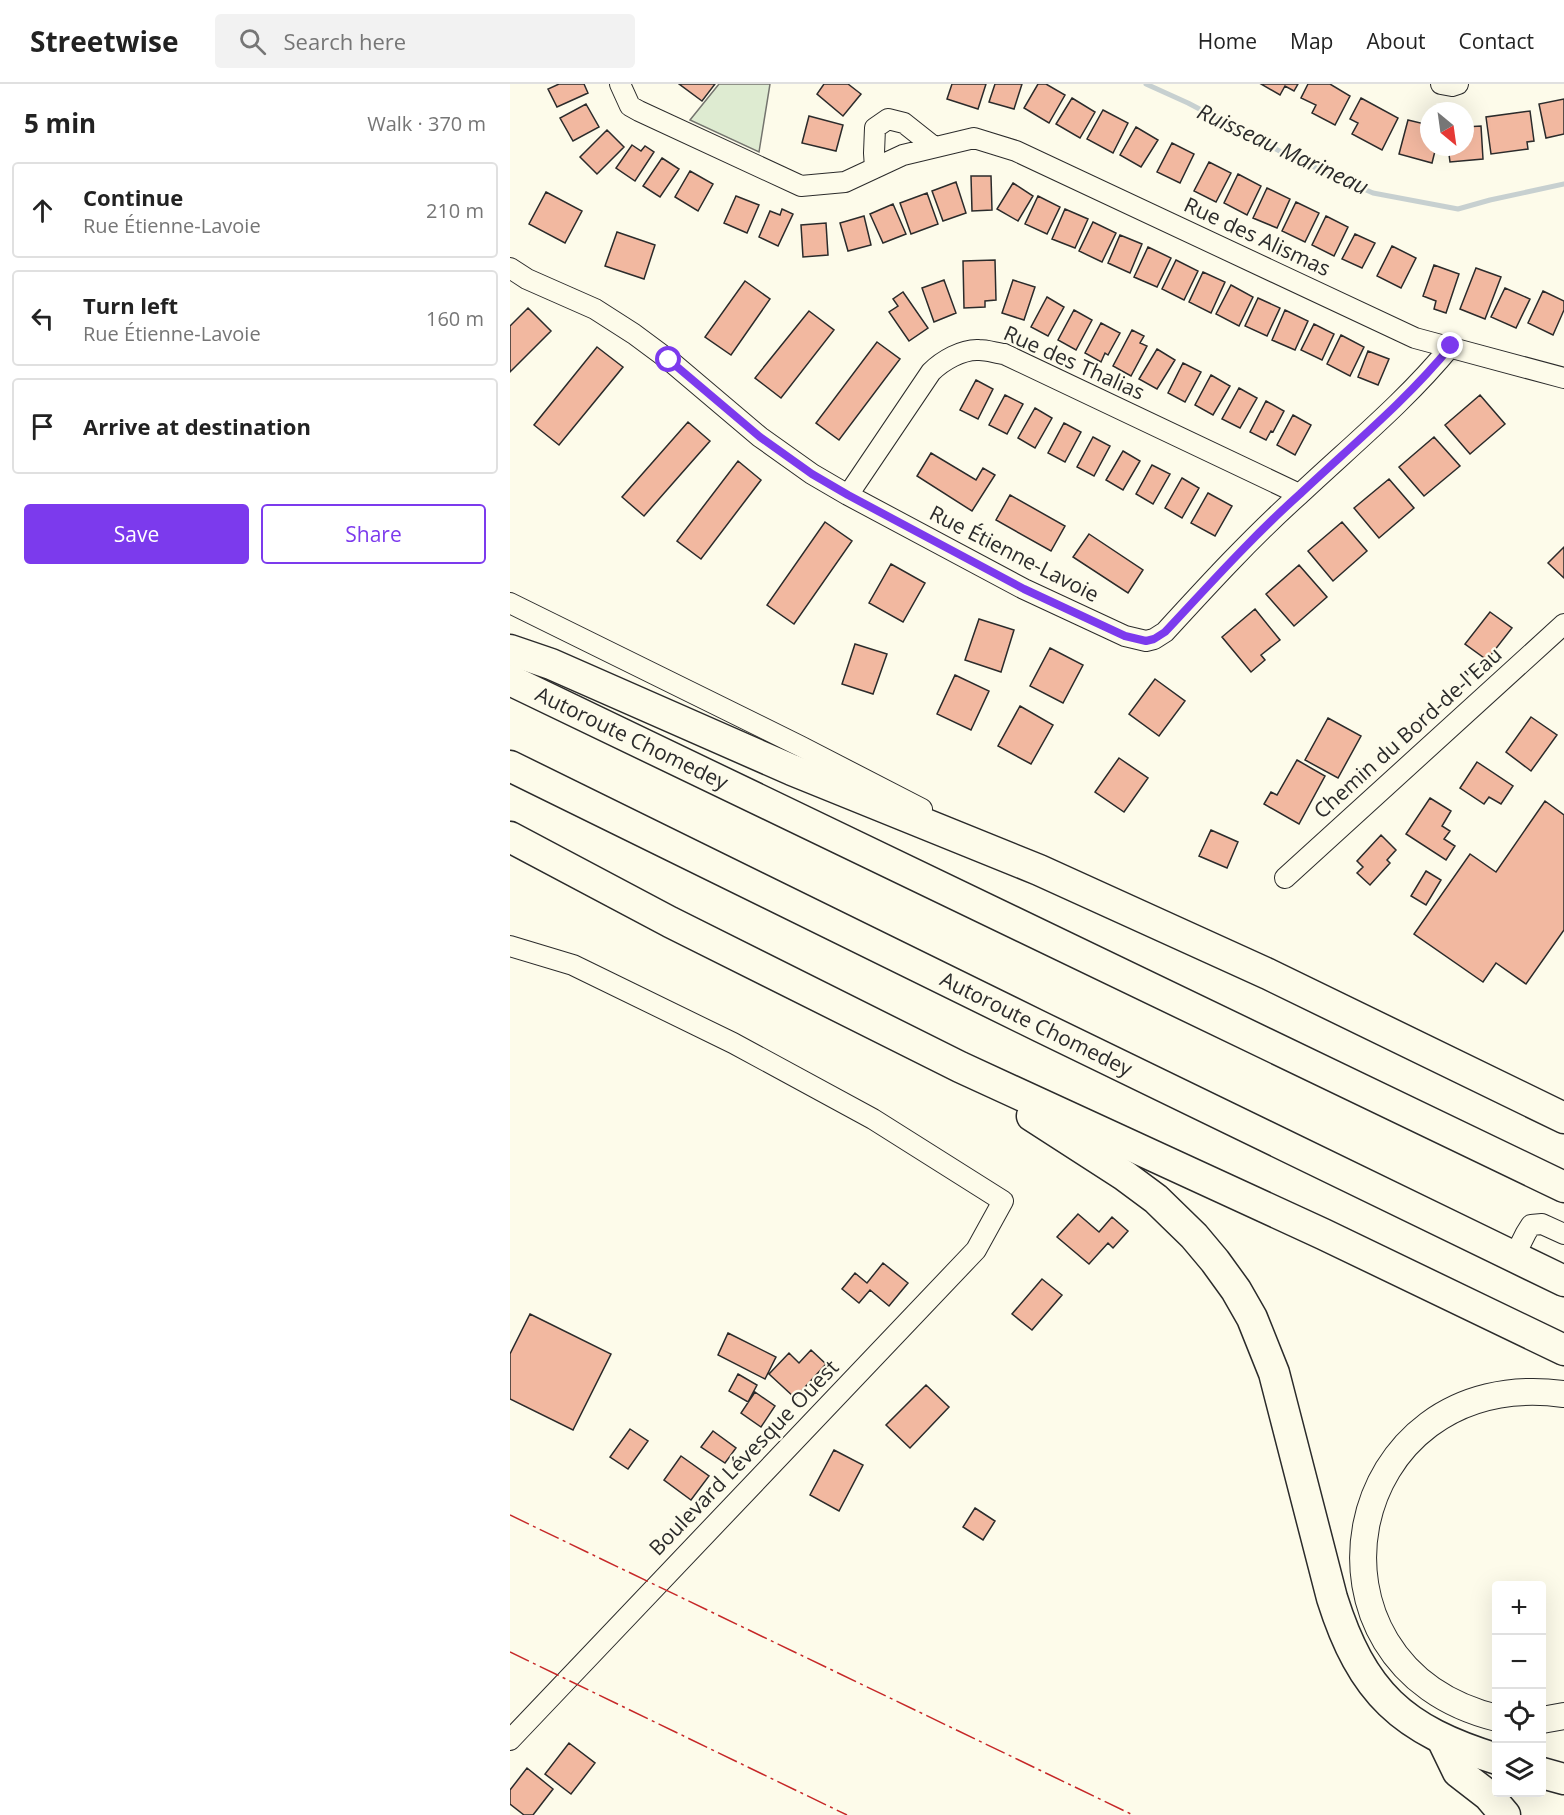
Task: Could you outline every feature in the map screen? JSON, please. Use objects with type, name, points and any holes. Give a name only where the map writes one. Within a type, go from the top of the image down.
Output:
[{"type":"highway","points":[[510,650],[562,669],[792,770],[1039,870],[1278,979],[1564,1118]]},
{"type":"highway","name":"Autoroute Chomedey","points":[[510,680],[1564,1187]]},
{"type":"highway","name":"Autoroute Chomedey","points":[[510,766],[1564,1281]]},
{"type":"highway","points":[[510,837],[670,922],[960,1067],[1302,1224],[1564,1350]]},
{"type":"highway","points":[[960,1067],[1141,1188],[1183,1224],[1215,1261],[1244,1304],[1270,1363],[1332,1598],[1351,1650],[1367,1677],[1386,1701],[1413,1724],[1443,1741],[1492,1757]]},
{"type":"highway","points":[[1443,1741],[1458,1772],[1489,1796],[1505,1815]]},
{"type":"highway","points":[[1546,1774],[1564,1779]]},
{"type":"main road","points":[[1492,1717],[1469,1710],[1444,1698],[1418,1678],[1394,1651],[1373,1612],[1366,1586],[1362,1559],[1366,1526],[1376,1492],[1389,1467],[1416,1434],[1439,1417],[1468,1402],[1497,1394],[1530,1391],[1564,1394]]},
{"type":"main road","points":[[1546,1719],[1564,1716]]},
{"type":"street","name":"Rue des Alismas","points":[[620,84],[630,106],[801,186],[845,182],[903,155],[974,138],[1016,151],[1415,338],[1564,378]]},
{"type":"street","points":[[875,168],[875,128],[888,119],[904,123],[933,147]]},
{"type":"street","name":"Rue Étienne-Lavoie","points":[[510,268],[527,279],[595,309],[634,334],[669,360],[760,437],[812,474],[1024,589],[1125,636],[1146,641],[1165,632],[1226,566],[1417,384],[1451,346]]},
{"type":"street","name":"Rue des Thalias","points":[[848,495],[931,372],[940,363],[977,349],[1004,354],[1299,494]]},
{"type":"street","points":[[510,603],[800,746],[1039,870]]},
{"type":"street","name":"Chemin du Bord-de-l'Eau","points":[[1285,878],[1564,624]]},
{"type":"street","name":"Boulevard Lévesque Ouest","points":[[510,946],[573,965],[733,1042],[873,1119],[1003,1201],[976,1250],[510,1740]]},
{"type":"street","points":[[1514,1257],[1531,1225],[1542,1224],[1564,1234]]},
{"type":"green space","points":[[719,84],[770,84],[759,152],[690,120]]},
{"type":"building","points":[[559,84],[584,84],[588,93],[557,107],[548,89]]},
{"type":"building","points":[[679,84],[715,84],[702,101]]},
{"type":"building","points":[[824,84],[848,84],[861,94],[843,116],[817,94]]},
{"type":"building","points":[[952,84],[986,84],[978,109],[947,99]]},
{"type":"building","points":[[995,84],[1022,84],[1014,109],[989,102]]},
{"type":"building","points":[[1038,84],[1046,84],[1065,95],[1049,123],[1024,108]]},
{"type":"building","points":[[1261,84],[1298,84],[1294,91],[1285,86],[1280,95]]},
{"type":"building","points":[[1308,84],[1330,84],[1350,96],[1335,125],[1312,113],[1316,105],[1301,98]]},
{"type":"building","points":[[1072,98],[1095,112],[1080,138],[1056,124]]},
{"type":"building","points":[[1361,98],[1398,118],[1382,150],[1352,134],[1358,123],[1350,119]]},
{"type":"building","points":[[1564,99],[1564,134],[1546,138],[1539,104]]},
{"type":"building","points":[[586,104],[599,127],[573,141],[560,118]]},
{"type":"building","points":[[1103,110],[1128,123],[1113,153],[1087,139]]},
{"type":"building","points":[[1530,111],[1534,141],[1527,142],[1528,149],[1491,154],[1486,117]]},
{"type":"building","points":[[809,116],[843,125],[836,151],[802,143]]},
{"type":"building","points":[[1408,120],[1420,123],[1420,156],[1434,156],[1432,163],[1399,154]]},
{"type":"building","points":[[1474,126],[1481,126],[1483,159],[1450,162],[1449,156],[1474,156]]},
{"type":"building","points":[[1136,127],[1158,140],[1141,167],[1120,155]]},
{"type":"building","points":[[607,130],[624,147],[597,174],[580,157]]},
{"type":"building","points":[[1172,143],[1194,154],[1180,183],[1157,172]]},
{"type":"building","points":[[632,145],[641,151],[645,146],[654,152],[635,181],[616,168]]},
{"type":"building","points":[[662,158],[679,169],[660,197],[643,186]]},
{"type":"building","points":[[1209,162],[1231,173],[1216,202],[1194,191]]},
{"type":"building","points":[[690,171],[713,184],[698,211],[675,197]]},
{"type":"building","points":[[1238,174],[1261,186],[1247,215],[1224,203]]},
{"type":"building","points":[[971,176],[991,176],[992,210],[972,211]]},
{"type":"building","points":[[956,182],[966,213],[943,221],[932,191]]},
{"type":"building","points":[[1013,183],[1033,196],[1018,221],[997,209]]},
{"type":"building","points":[[1267,188],[1290,199],[1277,228],[1253,218]]},
{"type":"building","points":[[546,192],[582,211],[565,243],[529,224]]},
{"type":"building","points":[[927,193],[938,224],[911,234],[900,203]]},
{"type":"building","points":[[736,196],[759,205],[747,233],[724,223]]},
{"type":"building","points":[[1038,196],[1060,207],[1047,234],[1025,224]]},
{"type":"building","points":[[1296,202],[1319,213],[1305,242],[1282,231]]},
{"type":"building","points":[[893,204],[906,234],[883,243],[870,214]]},
{"type":"building","points":[[782,209],[793,214],[778,246],[759,237],[770,211],[780,215]]},
{"type":"building","points":[[1065,209],[1088,219],[1075,248],[1052,239]]},
{"type":"building","points":[[864,216],[871,245],[848,251],[840,223]]},
{"type":"building","points":[[1326,216],[1348,227],[1334,256],[1312,245]]},
{"type":"building","points":[[1093,222],[1116,233],[1102,262],[1079,251]]},
{"type":"building","points":[[826,223],[828,255],[803,257],[801,225]]},
{"type":"building","points":[[617,232],[655,245],[644,279],[605,266]]},
{"type":"building","points":[[1355,234],[1375,243],[1362,268],[1342,259]]},
{"type":"building","points":[[1120,235],[1142,244],[1130,273],[1108,263]]},
{"type":"building","points":[[1392,246],[1416,258],[1401,288],[1377,276]]},
{"type":"building","points":[[1148,247],[1171,258],[1157,287],[1134,277]]},
{"type":"building","points":[[995,260],[996,300],[985,301],[985,307],[964,308],[963,261]]},
{"type":"building","points":[[1176,260],[1198,271],[1184,300],[1162,289]]},
{"type":"building","points":[[1434,265],[1459,274],[1446,313],[1434,309],[1436,301],[1423,296]]},
{"type":"building","points":[[1476,268],[1501,277],[1485,319],[1460,309]]},
{"type":"building","points":[[1203,272],[1225,282],[1211,313],[1189,302]]},
{"type":"building","points":[[944,280],[956,313],[934,322],[922,288]]},
{"type":"building","points":[[1013,280],[1035,287],[1024,320],[1002,313]]},
{"type":"building","points":[[745,281],[770,299],[731,355],[705,337]]},
{"type":"building","points":[[1231,285],[1253,297],[1239,326],[1216,314]]},
{"type":"building","points":[[1505,288],[1530,299],[1516,328],[1491,317]]},
{"type":"building","points":[[1543,291],[1564,301],[1564,310],[1553,335],[1528,323]]},
{"type":"building","points":[[903,292],[928,328],[909,341],[889,312],[898,306],[893,299]]},
{"type":"building","points":[[1047,297],[1064,307],[1048,336],[1031,327]]},
{"type":"building","points":[[1258,298],[1280,308],[1267,336],[1245,326]]},
{"type":"building","points":[[528,308],[551,331],[510,372],[510,326]]},
{"type":"building","points":[[1074,310],[1092,320],[1076,350],[1058,340]]},
{"type":"building","points":[[1285,310],[1308,321],[1295,350],[1272,340]]},
{"type":"building","points":[[809,311],[834,330],[781,398],[755,378]]},
{"type":"building","points":[[1101,323],[1120,333],[1108,355],[1105,353],[1101,362],[1085,353]]},
{"type":"building","points":[[1314,324],[1334,334],[1322,360],[1301,350]]},
{"type":"building","points":[[1132,330],[1144,336],[1140,343],[1147,346],[1131,376],[1113,366]]},
{"type":"building","points":[[1341,335],[1364,347],[1350,376],[1327,364]]},
{"type":"building","points":[[877,342],[900,359],[839,440],[816,423]]},
{"type":"building","points":[[597,347],[623,367],[559,445],[534,425]]},
{"type":"building","points":[[1157,349],[1175,360],[1157,389],[1139,379]]},
{"type":"building","points":[[1368,351],[1389,359],[1378,385],[1358,377]]},
{"type":"building","points":[[1183,363],[1201,372],[1185,402],[1168,393]]},
{"type":"building","points":[[1211,375],[1230,386],[1213,415],[1195,405]]},
{"type":"building","points":[[976,380],[993,389],[978,419],[960,410]]},
{"type":"building","points":[[1239,388],[1257,398],[1240,428],[1222,419]]},
{"type":"building","points":[[1005,395],[1023,404],[1007,434],[989,425]]},
{"type":"building","points":[[1480,395],[1505,424],[1470,454],[1445,425]]},
{"type":"building","points":[[1266,401],[1284,411],[1266,440],[1250,432]]},
{"type":"building","points":[[1035,408],[1052,418],[1035,448],[1018,438]]},
{"type":"building","points":[[1293,415],[1311,425],[1295,455],[1277,445]]},
{"type":"building","points":[[688,422],[710,441],[644,516],[622,497]]},
{"type":"building","points":[[1064,423],[1081,432],[1065,462],[1048,453]]},
{"type":"building","points":[[1093,437],[1110,446],[1094,476],[1077,467]]},
{"type":"building","points":[[1434,437],[1460,466],[1424,496],[1399,467]]},
{"type":"building","points":[[1123,451],[1140,461],[1123,490],[1106,480]]},
{"type":"building","points":[[931,453],[976,480],[983,468],[995,475],[972,511],[917,476]]},
{"type":"building","points":[[738,461],[761,480],[701,559],[677,541]]},
{"type":"building","points":[[1152,465],[1170,474],[1153,504],[1136,494]]},
{"type":"building","points":[[1182,478],[1199,488],[1182,518],[1165,508]]},
{"type":"building","points":[[1389,479],[1414,508],[1379,538],[1354,508]]},
{"type":"building","points":[[1208,493],[1232,506],[1215,536],[1191,523]]},
{"type":"building","points":[[1010,495],[1065,526],[1051,551],[996,520]]},
{"type":"building","points":[[825,522],[852,541],[794,624],[767,605]]},
{"type":"building","points":[[1342,522],[1367,551],[1333,581],[1308,551]]},
{"type":"building","points":[[1089,534],[1143,570],[1128,593],[1073,557]]},
{"type":"building","points":[[1564,547],[1564,578],[1548,563]]},
{"type":"building","points":[[891,564],[925,583],[903,622],[869,603]]},
{"type":"building","points":[[1299,565],[1327,597],[1294,626],[1266,594]]},
{"type":"building","points":[[1255,609],[1280,640],[1261,655],[1265,660],[1251,672],[1222,637]]},
{"type":"building","points":[[1490,612],[1512,628],[1487,660],[1465,644]]},
{"type":"building","points":[[979,619],[1014,630],[1001,672],[965,660]]},
{"type":"building","points":[[855,644],[887,654],[873,694],[842,684]]},
{"type":"building","points":[[1050,648],[1083,665],[1063,703],[1030,686]]},
{"type":"building","points":[[955,675],[989,691],[971,730],[937,714]]},
{"type":"building","points":[[1155,679],[1185,701],[1159,736],[1129,714]]},
{"type":"building","points":[[1020,706],[1053,725],[1031,764],[998,746]]},
{"type":"building","points":[[1531,717],[1557,735],[1531,771],[1506,752]]},
{"type":"building","points":[[1328,718],[1361,736],[1338,778],[1305,760]]},
{"type":"building","points":[[1119,758],[1148,778],[1124,812],[1095,792]]},
{"type":"building","points":[[1297,760],[1325,776],[1299,824],[1264,804],[1271,792],[1277,795]]},
{"type":"building","points":[[1477,762],[1513,786],[1501,804],[1489,797],[1484,804],[1460,788]]},
{"type":"building","points":[[1430,798],[1451,811],[1442,826],[1450,831],[1444,839],[1455,846],[1446,860],[1406,834]]},
{"type":"building","points":[[1545,801],[1564,815],[1564,930],[1526,984],[1496,963],[1483,982],[1414,934],[1470,854],[1496,872]]},
{"type":"building","points":[[1211,830],[1238,842],[1227,868],[1199,856]]},
{"type":"building","points":[[1381,835],[1396,850],[1387,860],[1390,863],[1370,885],[1357,873],[1363,867],[1357,861]]},
{"type":"building","points":[[1426,871],[1441,880],[1426,905],[1411,896]]},
{"type":"building","points":[[1078,1214],[1099,1232],[1112,1217],[1128,1231],[1113,1248],[1108,1243],[1089,1264],[1057,1237]]},
{"type":"building","points":[[883,1263],[908,1283],[889,1306],[870,1290],[859,1303],[842,1289],[855,1273],[867,1283]]},
{"type":"building","points":[[1042,1279],[1062,1295],[1032,1330],[1012,1314]]},
{"type":"building","points":[[530,1314],[611,1354],[573,1430],[510,1399],[510,1354]]},
{"type":"building","points":[[728,1333],[776,1357],[765,1379],[718,1355]]},
{"type":"building","points":[[811,1350],[826,1364],[795,1398],[769,1374],[789,1353],[799,1363]]},
{"type":"building","points":[[738,1374],[757,1385],[748,1402],[729,1391]]},
{"type":"building","points":[[926,1385],[949,1407],[910,1448],[886,1425]]},
{"type":"building","points":[[755,1392],[775,1406],[761,1427],[741,1413]]},
{"type":"building","points":[[630,1429],[648,1441],[628,1469],[610,1457]]},
{"type":"building","points":[[713,1431],[736,1448],[725,1463],[701,1447]]},
{"type":"building","points":[[834,1450],[863,1465],[839,1511],[810,1495]]},
{"type":"building","points":[[681,1456],[709,1476],[691,1500],[664,1480]]},
{"type":"building","points":[[975,1508],[995,1521],[983,1540],[963,1527]]},
{"type":"building","points":[[569,1743],[595,1763],[571,1794],[545,1774]]},
{"type":"building","points":[[527,1768],[553,1789],[533,1815],[524,1815],[510,1804],[510,1790]]},
{"type":"waterway","name":"Ruisseau Marineau","points":[[1146,84],[1188,103],[1289,156],[1373,193],[1458,209],[1564,184]]},
{"type":"power","points":[[510,1515],[1133,1815]]},
{"type":"power","points":[[510,1652],[847,1815]]},
{"type":"route","points":[[669,360],[760,437],[812,474],[1024,589],[1125,636],[1146,641],[1165,632],[1226,566],[1299,494],[1403,398],[1451,346]]}]
